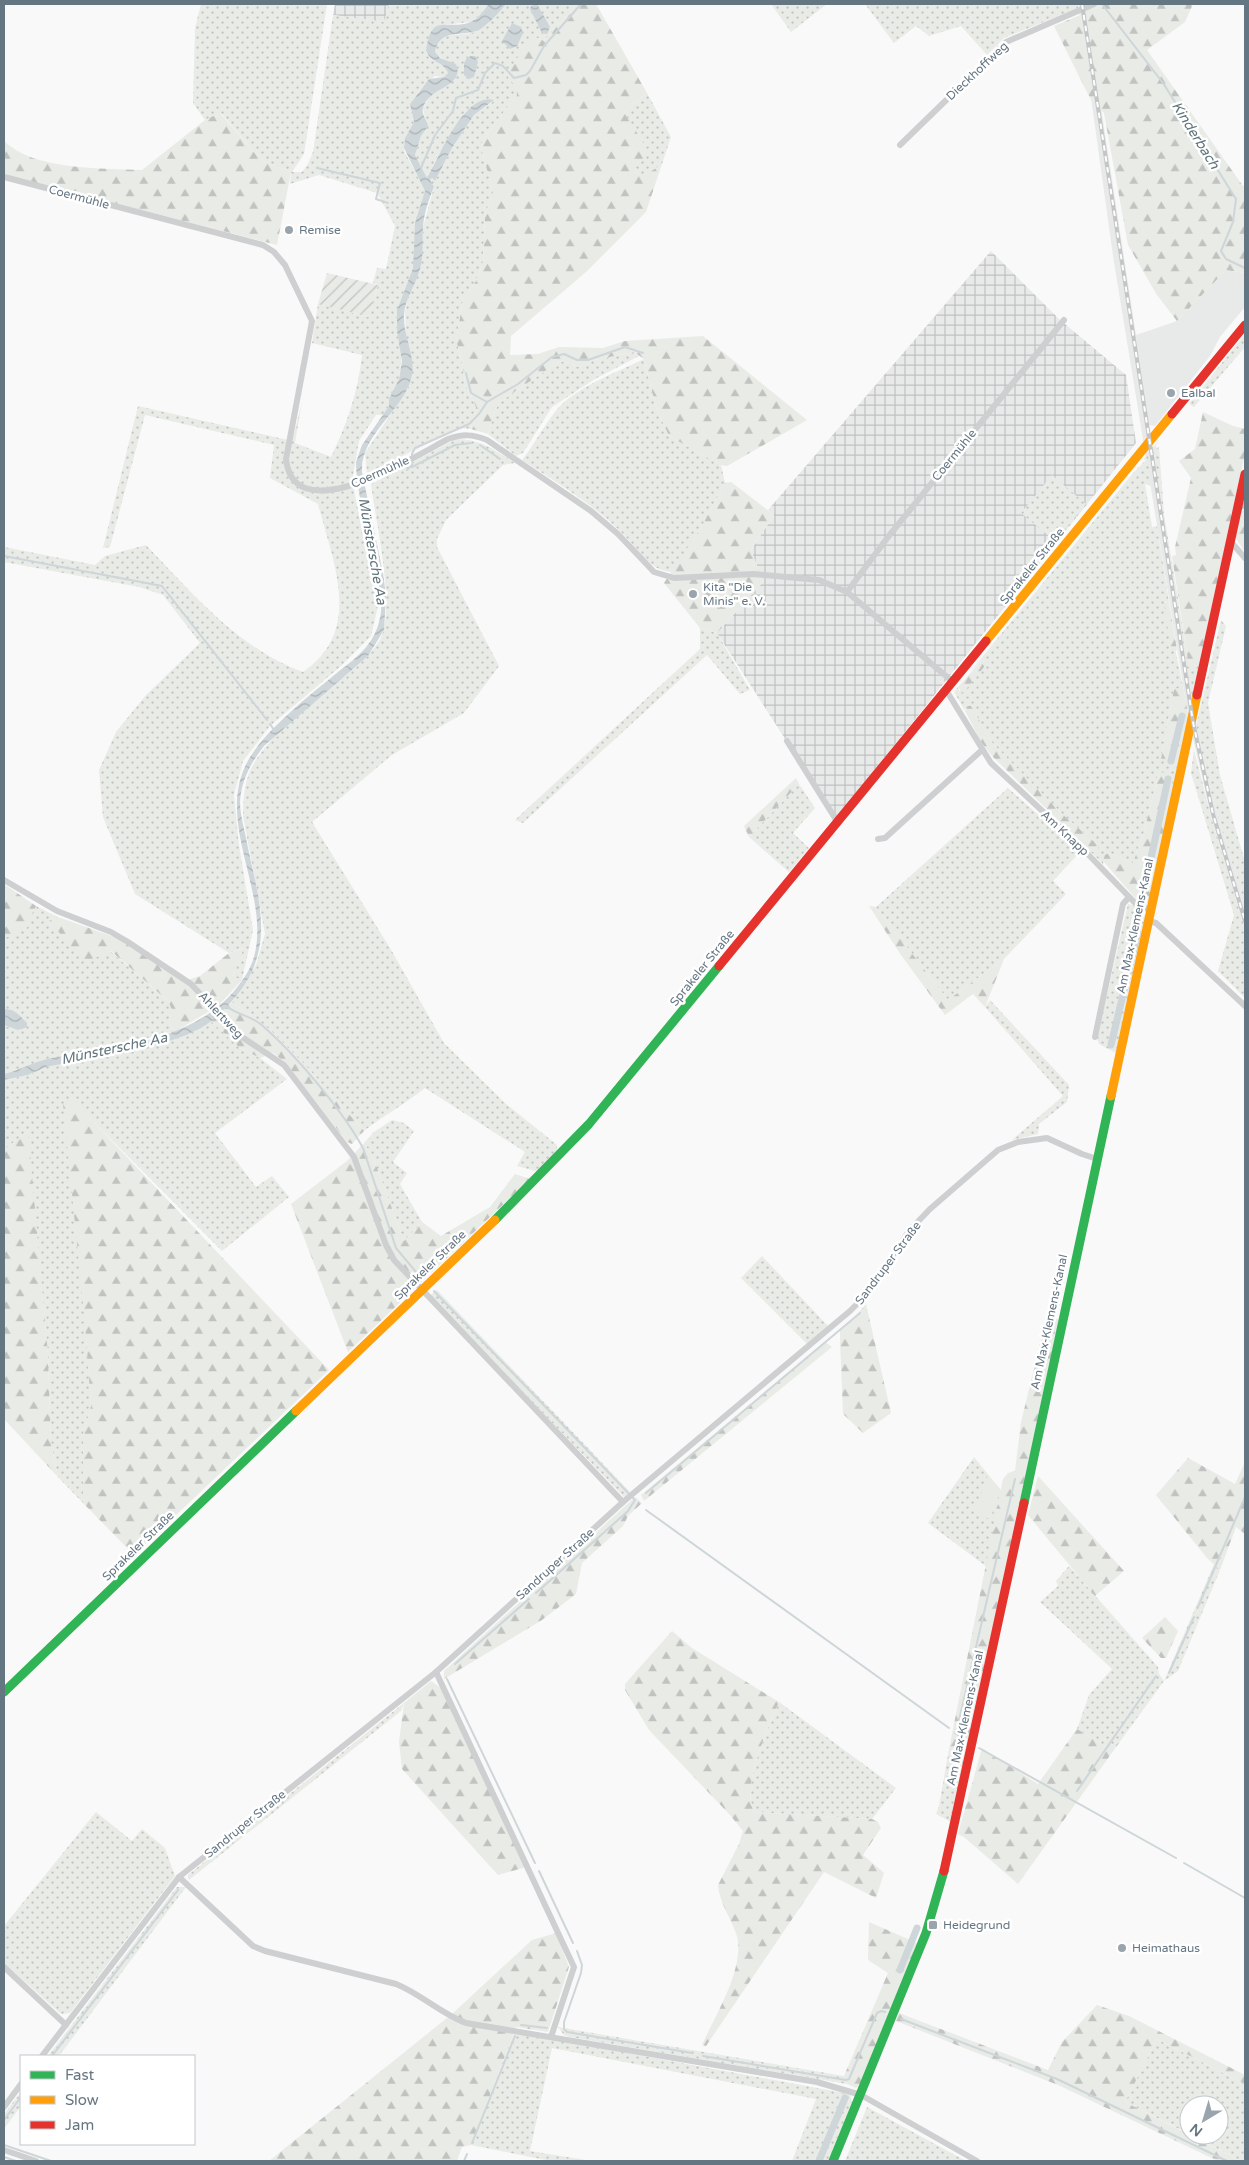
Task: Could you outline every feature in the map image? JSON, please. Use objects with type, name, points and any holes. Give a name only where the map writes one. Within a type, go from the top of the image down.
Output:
[{"type":"main road","name":"Sprakeler Straße","points":[[4,1692],[504,1211],[589,1124],[1245,325]]},
{"type":"main road","name":"Am Max-Klemens-Kanal","points":[[833,2161],[926,1933],[940,1891],[1245,474]]},
{"type":"street","name":"Dieckhoffweg","points":[[900,145],[1006,42],[1094,4]]},
{"type":"street","name":"Coermühle","points":[[4,177],[263,245],[274,252],[296,284],[312,321],[286,459],[287,470],[292,480],[303,487],[328,491],[354,486],[461,434],[474,434],[487,440],[591,511],[618,534],[654,572],[674,578],[753,574],[819,580],[847,592],[953,682]]},
{"type":"street","name":"Coermühle","points":[[847,592],[888,536],[1064,320]]},
{"type":"street","points":[[1231,542],[1245,558]]},
{"type":"street","name":"Am Knapp","points":[[946,690],[982,750],[997,768],[1083,849],[1136,904],[1152,911]]},
{"type":"street","points":[[787,741],[838,823]]},
{"type":"street","points":[[878,839],[885,838],[982,750]]},
{"type":"street","name":"Ahlertweg","points":[[4,880],[57,911],[120,936],[191,984],[210,1002],[224,1021],[245,1040],[284,1065],[351,1152],[360,1169],[386,1245],[394,1260],[626,1500]]},
{"type":"street","name":"Am Max-Klemens-Kanal","points":[[1095,1037],[1123,904],[1130,897]]},
{"type":"street","points":[[1149,921],[1156,923],[1245,1006]]},
{"type":"street","name":"Sandruper Straße","points":[[43,2055],[179,1877],[436,1672],[626,1500],[862,1300],[910,1231],[930,1208],[998,1150],[1018,1142],[1047,1138],[1097,1159]]},
{"type":"street","points":[[436,1672],[574,1967],[551,2037]]},
{"type":"street","points":[[179,1877],[253,1946],[265,1951],[396,1984],[410,1990],[449,2017],[466,2023],[817,2082],[861,2095],[977,2161]]},
{"type":"street","points":[[4,1967],[66,2025]]},
{"type":"street","points":[[4,2107],[20,2085]]},
{"type":"street","points":[[4,2150],[36,2161]]},
{"type":"shaded area","points":[[335,4],[389,4],[384,22],[333,15]]},
{"type":"shaded area","points":[[1078,4],[1084,4],[1087,17],[1136,335],[1177,321],[1226,270],[1245,273],[1245,307],[1220,337],[1210,356],[1155,426],[1149,425],[1152,447],[1156,446],[1157,450],[1155,469],[1191,702],[1206,776],[1245,905],[1245,928],[1212,820],[1189,721],[1113,256]]},
{"type":"shaded area","points":[[991,251],[1059,319],[1126,375],[1136,443],[836,818],[717,633],[763,582],[751,550],[774,515],[768,510]]},
{"type":"green space","points":[[201,4],[327,4],[304,154],[292,172],[302,172],[313,152],[333,15],[384,22],[389,4],[488,4],[479,16],[470,22],[442,25],[430,35],[426,52],[431,59],[444,67],[448,73],[444,77],[435,76],[423,86],[410,104],[414,122],[405,138],[404,151],[425,190],[413,268],[397,310],[397,331],[402,355],[399,379],[389,406],[383,415],[376,415],[359,441],[352,481],[378,606],[371,636],[341,666],[270,726],[243,761],[234,795],[239,845],[253,930],[242,980],[233,977],[243,948],[229,953],[135,894],[103,817],[99,770],[116,732],[146,695],[200,643],[163,595],[139,587],[4,562],[4,547],[95,565],[105,556],[146,545],[218,618],[258,649],[280,662],[303,672],[322,655],[333,636],[339,616],[339,594],[331,549],[318,504],[270,478],[274,445],[145,415],[110,547],[103,548],[138,406],[292,441],[302,402],[295,443],[331,457],[351,408],[358,382],[362,355],[312,343],[318,304],[369,317],[378,285],[373,283],[377,268],[386,269],[395,226],[377,193],[319,175],[290,184],[291,172],[261,160],[221,113],[205,120],[193,103],[195,28]]},
{"type":"green space","points":[[506,4],[577,4],[544,41],[535,37],[516,87],[517,95],[483,139],[481,147],[493,192],[485,215],[483,262],[476,281],[463,300],[456,340],[462,361],[465,383],[476,407],[471,429],[458,428],[367,474],[365,453],[408,388],[405,312],[408,297],[420,270],[423,227],[434,187],[430,180],[432,178],[435,181],[452,148],[474,115],[494,101],[466,111],[437,157],[427,178],[415,155],[421,136],[427,129],[423,108],[434,92],[453,80],[457,67],[437,55],[435,52],[437,44],[446,37],[471,33],[481,29]]},
{"type":"green space","points":[[577,4],[596,4],[647,93],[624,112],[649,152],[635,168],[641,178],[662,164],[646,212],[586,272],[511,336],[510,355],[538,354],[559,347],[603,348],[625,341],[703,336],[807,420],[727,466],[721,465],[669,436],[656,407],[644,359],[634,352],[595,360],[579,367],[560,361],[501,401],[495,410],[488,434],[471,429],[476,407],[465,383],[462,361],[456,340],[463,300],[476,281],[483,262],[485,215],[493,192],[481,147],[483,139],[517,95],[516,87],[508,78],[511,68],[529,39],[535,37],[544,41]]},
{"type":"green space","points":[[771,4],[827,4],[791,32]]},
{"type":"green space","points":[[865,4],[1078,4],[1078,8],[1004,38],[987,55],[961,26],[929,36],[916,26],[894,43]]},
{"type":"green space","points":[[1084,4],[1193,4],[1185,22],[1147,50],[1243,186],[1245,185],[1245,273],[1226,270],[1177,321],[1157,295],[1128,245],[1104,113],[1090,98],[1054,26],[1085,13]]},
{"type":"green space","points":[[647,93],[671,137],[662,164],[641,179],[635,168],[624,112]]},
{"type":"green space","points":[[220,113],[261,160],[291,172],[277,245],[4,175],[4,141],[17,151],[50,163],[88,168],[142,170],[205,120]]},
{"type":"green space","points":[[327,273],[378,285],[369,317],[318,304]]},
{"type":"green space","points":[[1245,334],[1245,347],[1194,407],[1189,404]]},
{"type":"green space","points":[[634,352],[639,356],[595,379],[552,407],[523,453],[516,456],[488,434],[495,410],[501,401],[560,361],[579,367],[595,360]]},
{"type":"green space","points":[[644,359],[656,407],[669,436],[721,465],[725,483],[702,526],[673,572],[664,571],[650,563],[620,531],[597,511],[522,460],[563,403],[596,381]]},
{"type":"green space","points":[[1203,412],[1233,426],[1245,429],[1245,454],[1199,665],[1196,667],[1188,660],[1172,556],[1176,555],[1175,547],[1191,478],[1179,461],[1195,449]]},
{"type":"green space","points":[[456,439],[480,443],[515,463],[503,465],[446,520],[437,539],[437,547],[499,666],[464,713],[392,755],[312,822],[390,948],[444,1043],[506,1104],[557,1145],[557,1150],[539,1172],[517,1166],[525,1152],[425,1088],[364,1131],[306,1066],[269,1029],[232,1002],[256,965],[265,934],[243,816],[244,793],[250,771],[258,757],[281,730],[362,661],[380,640],[386,613],[385,577],[371,484]]},
{"type":"green space","points":[[1159,439],[1154,450],[1159,447],[1164,514],[1188,660],[1196,667],[1199,665],[1192,704],[1152,450]]},
{"type":"green space","points":[[1148,454],[1151,486],[1145,484],[1152,527],[1157,526],[1169,602],[1165,602],[1184,691],[1174,689],[1161,759],[1179,761],[1173,789],[1158,775],[1144,832],[1133,863],[1109,853],[1103,862],[1104,865],[1090,851],[1096,852],[1098,846],[1062,814],[993,744],[971,707],[965,709],[965,711],[954,692],[958,687],[959,691],[983,659],[969,673],[1134,472],[1146,460],[1143,459]]},
{"type":"green space","points":[[1052,475],[1086,504],[1055,541],[1021,513]]},
{"type":"green space","points":[[731,482],[774,515],[751,550],[763,582],[717,633],[700,628],[664,583],[702,526],[725,483]]},
{"type":"green space","points":[[1245,495],[1245,552],[1235,537]]},
{"type":"green space","points":[[1169,602],[1177,650],[1175,651],[1171,651],[1164,603]]},
{"type":"green space","points":[[1221,620],[1226,626],[1208,703],[1220,775],[1245,862],[1245,905],[1206,776],[1196,726]]},
{"type":"green space","points":[[700,628],[717,633],[750,690],[740,694],[707,655],[523,823],[515,820],[700,649]]},
{"type":"green space","points":[[983,659],[988,662],[963,693],[958,687]]},
{"type":"green space","points":[[1180,688],[1184,691],[1189,721],[1179,761],[1170,766],[1161,759],[1174,689]]},
{"type":"green space","points":[[968,706],[971,706],[993,744],[1062,814],[1099,846],[1096,852],[1090,851],[993,757],[981,742],[965,711]]},
{"type":"green space","points":[[1194,750],[1212,820],[1245,928],[1245,998],[1218,971],[1234,915],[1191,773]]},
{"type":"green space","points":[[1162,772],[1172,777],[1173,789],[1150,901],[1145,905],[1137,900],[1103,861],[1105,855],[1109,853],[1133,863],[1144,832],[1158,775]]},
{"type":"green space","points":[[796,778],[799,784],[749,837],[744,826]]},
{"type":"green space","points":[[799,784],[815,808],[793,833],[809,848],[789,872],[749,837]]},
{"type":"green space","points":[[1008,788],[1080,852],[1053,881],[1066,894],[1004,959],[948,1000],[876,907]]},
{"type":"green space","points":[[4,884],[36,906],[31,916],[31,925],[11,937],[4,937]]},
{"type":"green space","points":[[1128,904],[1136,906],[1146,917],[1116,1053],[1099,1044],[1097,1039]]},
{"type":"green space","points":[[36,906],[58,917],[50,921],[110,951],[168,1001],[172,1010],[169,1023],[176,1031],[93,1052],[45,1060],[4,1074],[4,1025],[8,1027],[10,1009],[4,1009],[4,937],[11,937]]},
{"type":"green space","points":[[869,906],[876,907],[948,1000],[1004,959],[985,1007],[973,994],[945,1015],[901,955]]},
{"type":"green space","points":[[58,917],[117,938],[184,981],[200,976],[229,953],[244,948],[233,976],[242,980],[218,1006],[176,1031],[169,1023],[172,1010],[168,1001],[111,951],[85,962],[49,921]]},
{"type":"green space","points":[[990,1000],[1069,1085],[1067,1102],[1039,1124],[1038,1134],[1012,1140],[1063,1096],[985,1007]]},
{"type":"green space","points":[[232,1002],[269,1029],[306,1066],[364,1131],[352,1144],[347,1142],[285,1062],[273,1053],[260,1058],[240,1048],[211,1021]]},
{"type":"green space","points":[[211,1021],[240,1048],[260,1058],[287,1079],[215,1133],[256,1187],[272,1176],[289,1197],[222,1251],[70,1098],[91,1406],[83,1435],[83,1503],[58,1477],[51,1444],[48,1355],[27,1132],[4,1150],[4,1080],[28,1075],[46,1067],[194,1032]]},
{"type":"green space","points":[[71,1098],[329,1370],[134,1555],[83,1503],[83,1435],[91,1406],[85,1324],[63,1104]]},
{"type":"green space","points":[[392,1120],[404,1123],[414,1131],[393,1162],[407,1173],[400,1184],[422,1222],[404,1241],[373,1157],[364,1143],[374,1132]]},
{"type":"green space","points":[[28,1131],[48,1355],[51,1444],[58,1477],[4,1419],[4,1150]]},
{"type":"green space","points":[[364,1143],[373,1157],[404,1241],[422,1222],[441,1236],[490,1207],[515,1174],[530,1179],[348,1352],[291,1204],[347,1161]]},
{"type":"green space","points":[[762,1256],[828,1326],[807,1344],[741,1278]]},
{"type":"green space","points":[[437,1290],[630,1492],[624,1497],[430,1296]]},
{"type":"green space","points":[[866,1304],[891,1413],[863,1433],[843,1414],[840,1330]]},
{"type":"green space","points":[[1047,1315],[1059,1320],[964,1761],[948,1755],[1003,1479],[1008,1473],[1015,1471],[1021,1422]]},
{"type":"green space","points":[[825,1342],[832,1347],[644,1501],[641,1495]]},
{"type":"green space","points":[[974,1457],[1002,1492],[987,1567],[928,1523]]},
{"type":"green space","points":[[1188,1458],[1235,1484],[1245,1462],[1245,1534],[1236,1527],[1220,1570],[1207,1558],[1156,1495]]},
{"type":"green space","points":[[988,1475],[1001,1490],[990,1519],[974,1513]]},
{"type":"green space","points":[[1038,1476],[1124,1571],[1095,1596],[1028,1515]]},
{"type":"green space","points":[[635,1497],[642,1503],[628,1516],[623,1526],[582,1563],[576,1594],[542,1620],[444,1679],[444,1671]]},
{"type":"green space","points":[[1214,1564],[1220,1570],[1178,1671],[1164,1681]]},
{"type":"green space","points":[[1069,1566],[1158,1667],[1159,1674],[1164,1681],[1119,1743],[1105,1746],[1077,1729],[1089,1695],[1112,1669],[1040,1602],[1058,1586],[1056,1581]]},
{"type":"green space","points":[[1165,1617],[1178,1631],[1166,1658],[1161,1658],[1142,1638]]},
{"type":"green space","points":[[672,1631],[692,1648],[779,1702],[763,1741],[753,1774],[751,1802],[755,1812],[872,1819],[878,1822],[881,1828],[863,1855],[884,1873],[876,1898],[824,1872],[706,2046],[702,2045],[727,1992],[737,1963],[737,1936],[721,1898],[718,1885],[739,1844],[743,1831],[649,1730],[625,1690],[625,1684]]},
{"type":"green space","points":[[431,1681],[441,1688],[526,1867],[498,1875],[402,1769],[399,1742],[404,1703]]},
{"type":"green space","points":[[779,1702],[896,1788],[872,1819],[755,1812],[751,1802],[753,1774],[763,1741]]},
{"type":"green space","points":[[404,1703],[401,1711],[189,1880],[188,1875]]},
{"type":"green space","points":[[1077,1729],[1105,1746],[1119,1743],[1018,1884],[964,1837],[958,1834],[982,1748],[1038,1784]]},
{"type":"green space","points":[[948,1755],[964,1761],[951,1822],[936,1814]]},
{"type":"green space","points":[[96,1812],[132,1841],[142,1829],[165,1848],[175,1876],[70,2013],[61,2014],[4,1963],[4,1926]]},
{"type":"green space","points":[[177,1887],[186,1887],[60,2055],[49,2055]]},
{"type":"green space","points":[[869,1922],[917,1943],[860,2085],[856,2088],[847,2084],[844,2076],[888,1973],[868,1960]]},
{"type":"green space","points":[[556,1933],[569,1967],[548,2032],[516,2027],[471,2145],[462,2147],[457,2161],[269,2161],[452,2014],[532,1940]]},
{"type":"green space","points":[[1097,2005],[1129,2016],[1245,2075],[1245,2084],[1157,2039],[1125,2102],[1179,2129],[1179,2142],[1058,2085],[896,2021],[899,2013],[1048,2070],[1062,2042]]},
{"type":"green space","points":[[558,2027],[844,2076],[847,2084],[570,2037],[564,2035]]},
{"type":"green space","points":[[519,2033],[844,2093],[850,2095],[852,2102],[828,2161],[792,2161],[816,2099],[552,2048],[530,2151],[592,2161],[551,2161],[471,2145],[513,2035]]},
{"type":"green space","points":[[1157,2039],[1245,2084],[1245,2161],[1241,2161],[1210,2145],[1229,2145],[1229,2095],[1179,2095],[1179,2129],[1125,2102]]},
{"type":"green space","points":[[20,2093],[20,2107],[4,2129],[4,2114]]},
{"type":"green space","points":[[867,2107],[966,2161],[845,2161]]},
{"type":"green space","points":[[1184,2145],[1210,2145],[1241,2161],[1218,2161]]},
{"type":"water","name":"Münstersche Aa","points":[[488,4],[506,4],[481,29],[446,37],[437,45],[435,52],[440,58],[456,64],[457,72],[456,78],[432,95],[423,108],[428,127],[421,136],[415,155],[427,178],[454,128],[463,116],[473,106],[483,100],[494,100],[474,115],[452,148],[435,181],[432,178],[430,180],[434,187],[427,206],[424,222],[421,264],[406,303],[404,315],[412,363],[411,379],[399,402],[374,435],[363,459],[362,472],[386,596],[384,630],[368,656],[264,746],[256,757],[242,786],[240,799],[241,815],[259,900],[261,920],[261,939],[257,958],[249,977],[222,1012],[206,1025],[177,1039],[121,1053],[46,1067],[28,1075],[4,1080],[4,1074],[46,1059],[151,1039],[197,1021],[217,1007],[235,990],[250,968],[255,953],[257,919],[238,827],[237,798],[239,783],[244,769],[260,743],[299,704],[353,660],[366,647],[376,632],[381,612],[380,595],[360,500],[356,462],[362,445],[389,406],[389,399],[399,379],[402,361],[397,331],[397,310],[413,268],[415,223],[425,191],[404,148],[405,138],[414,122],[410,104],[429,79],[444,77],[448,73],[426,51],[431,31],[440,25],[460,25],[471,22],[480,15]]},
{"type":"water","points":[[537,4],[550,27],[547,34],[542,33],[530,9],[531,6]]},
{"type":"water","points":[[512,23],[521,27],[523,33],[517,46],[510,49],[502,41]]},
{"type":"water","points":[[471,56],[475,56],[478,62],[474,77],[469,79],[464,75],[464,63]]},
{"type":"water","points":[[4,1009],[17,1013],[27,1023],[27,1027],[18,1030],[4,1025]]},
{"type":"waterway","name":"Kinderbach","points":[[421,168],[435,135],[453,111],[456,98],[478,90],[485,73],[495,63],[503,66],[514,78],[526,75],[544,46],[581,4]]},
{"type":"waterway","name":"Kinderbach","points":[[1102,4],[1163,83],[1236,199],[1233,222],[1221,251],[1226,259],[1245,268]]},
{"type":"waterway","points":[[317,168],[380,183],[376,199],[388,203]]},
{"type":"waterway","points":[[407,470],[412,465],[412,454],[415,448],[469,424],[487,402],[518,384],[552,357],[564,354],[577,360],[588,360],[625,347],[643,353]]},
{"type":"waterway","points":[[466,373],[471,393],[487,402]]},
{"type":"waterway","points":[[412,467],[455,445],[471,443]]},
{"type":"waterway","points":[[480,445],[500,459]]},
{"type":"waterway","points":[[4,556],[162,586],[267,720]]},
{"type":"waterway","points":[[1171,761],[1182,716]]},
{"type":"waterway","points":[[270,724],[274,730]]},
{"type":"waterway","points":[[1145,886],[1168,779]]},
{"type":"waterway","points":[[1111,1045],[1137,936],[1138,915]]},
{"type":"waterway","points":[[226,1006],[259,1023],[276,1038],[318,1084],[343,1117],[363,1148],[396,1248],[421,1278]]},
{"type":"waterway","points":[[434,1291],[635,1500],[628,1511],[536,1593]]},
{"type":"waterway","points":[[646,1493],[860,1313]]},
{"type":"waterway","points":[[970,1673],[1015,1479]]},
{"type":"waterway","points":[[1198,1607],[1245,1497]]},
{"type":"waterway","points":[[646,1510],[949,1728]]},
{"type":"waterway","points":[[455,1664],[529,1599]]},
{"type":"waterway","points":[[1169,1673],[1194,1617]]},
{"type":"waterway","points":[[1077,1791],[1156,1676]]},
{"type":"waterway","points":[[447,1679],[535,1863]]},
{"type":"waterway","points":[[956,1733],[968,1682]]},
{"type":"waterway","points":[[955,1733],[966,1740]]},
{"type":"waterway","points":[[979,1748],[1176,1858]]},
{"type":"waterway","points":[[1184,1863],[1245,1898]]},
{"type":"waterway","points":[[539,1871],[573,1943]]},
{"type":"waterway","points":[[53,2055],[178,1890]]},
{"type":"waterway","points":[[900,1970],[917,1928]]},
{"type":"waterway","points":[[577,1951],[582,1965],[564,2022],[564,2029],[567,2032],[692,2053]]},
{"type":"waterway","points":[[703,2056],[846,2080],[849,2079],[877,2013],[885,2012]]},
{"type":"waterway","points":[[901,2019],[1057,2079],[1227,2161]]},
{"type":"waterway","points":[[521,2025],[547,2028]]},
{"type":"waterway","points":[[472,2143],[515,2036]]},
{"type":"waterway","points":[[4,2120],[20,2098]]},
{"type":"waterway","points":[[819,2161],[845,2098]]},
{"type":"waterway","points":[[4,2145],[51,2161]]},
{"type":"waterway","points":[[464,2161],[467,2154]]},
{"type":"waterway","points":[[4,2157],[16,2161]]},
{"type":"railway","points":[[1082,4],[1193,722],[1213,814],[1245,921]]},
{"type":"traffic: fast","points":[[495,1220],[589,1124],[719,966]]},
{"type":"traffic: fast","points":[[1024,1503],[1111,1096]]},
{"type":"traffic: fast","points":[[4,1692],[296,1411]]},
{"type":"traffic: fast","points":[[833,2161],[926,1933],[944,1871]]},
{"type":"traffic: slow","points":[[986,641],[1172,414]]},
{"type":"traffic: slow","points":[[1111,1096],[1197,695]]},
{"type":"traffic: slow","points":[[296,1411],[495,1220]]},
{"type":"traffic: jam","points":[[1172,414],[1245,325]]},
{"type":"traffic: jam","points":[[1197,695],[1245,474]]},
{"type":"traffic: jam","points":[[719,966],[986,641]]},
{"type":"traffic: jam","points":[[944,1871],[1024,1503]]},
{"type":"place","name":"Remise","points":[[289,230]]},
{"type":"place","name":"Ealbal","points":[[1171,393]]},
{"type":"place","name":"Kita \"Die Minis\" e. V.","points":[[693,594]]},
{"type":"place","name":"Heidegrund","points":[[933,1925]]},
{"type":"place","name":"Heimathaus","points":[[1122,1948]]}]
